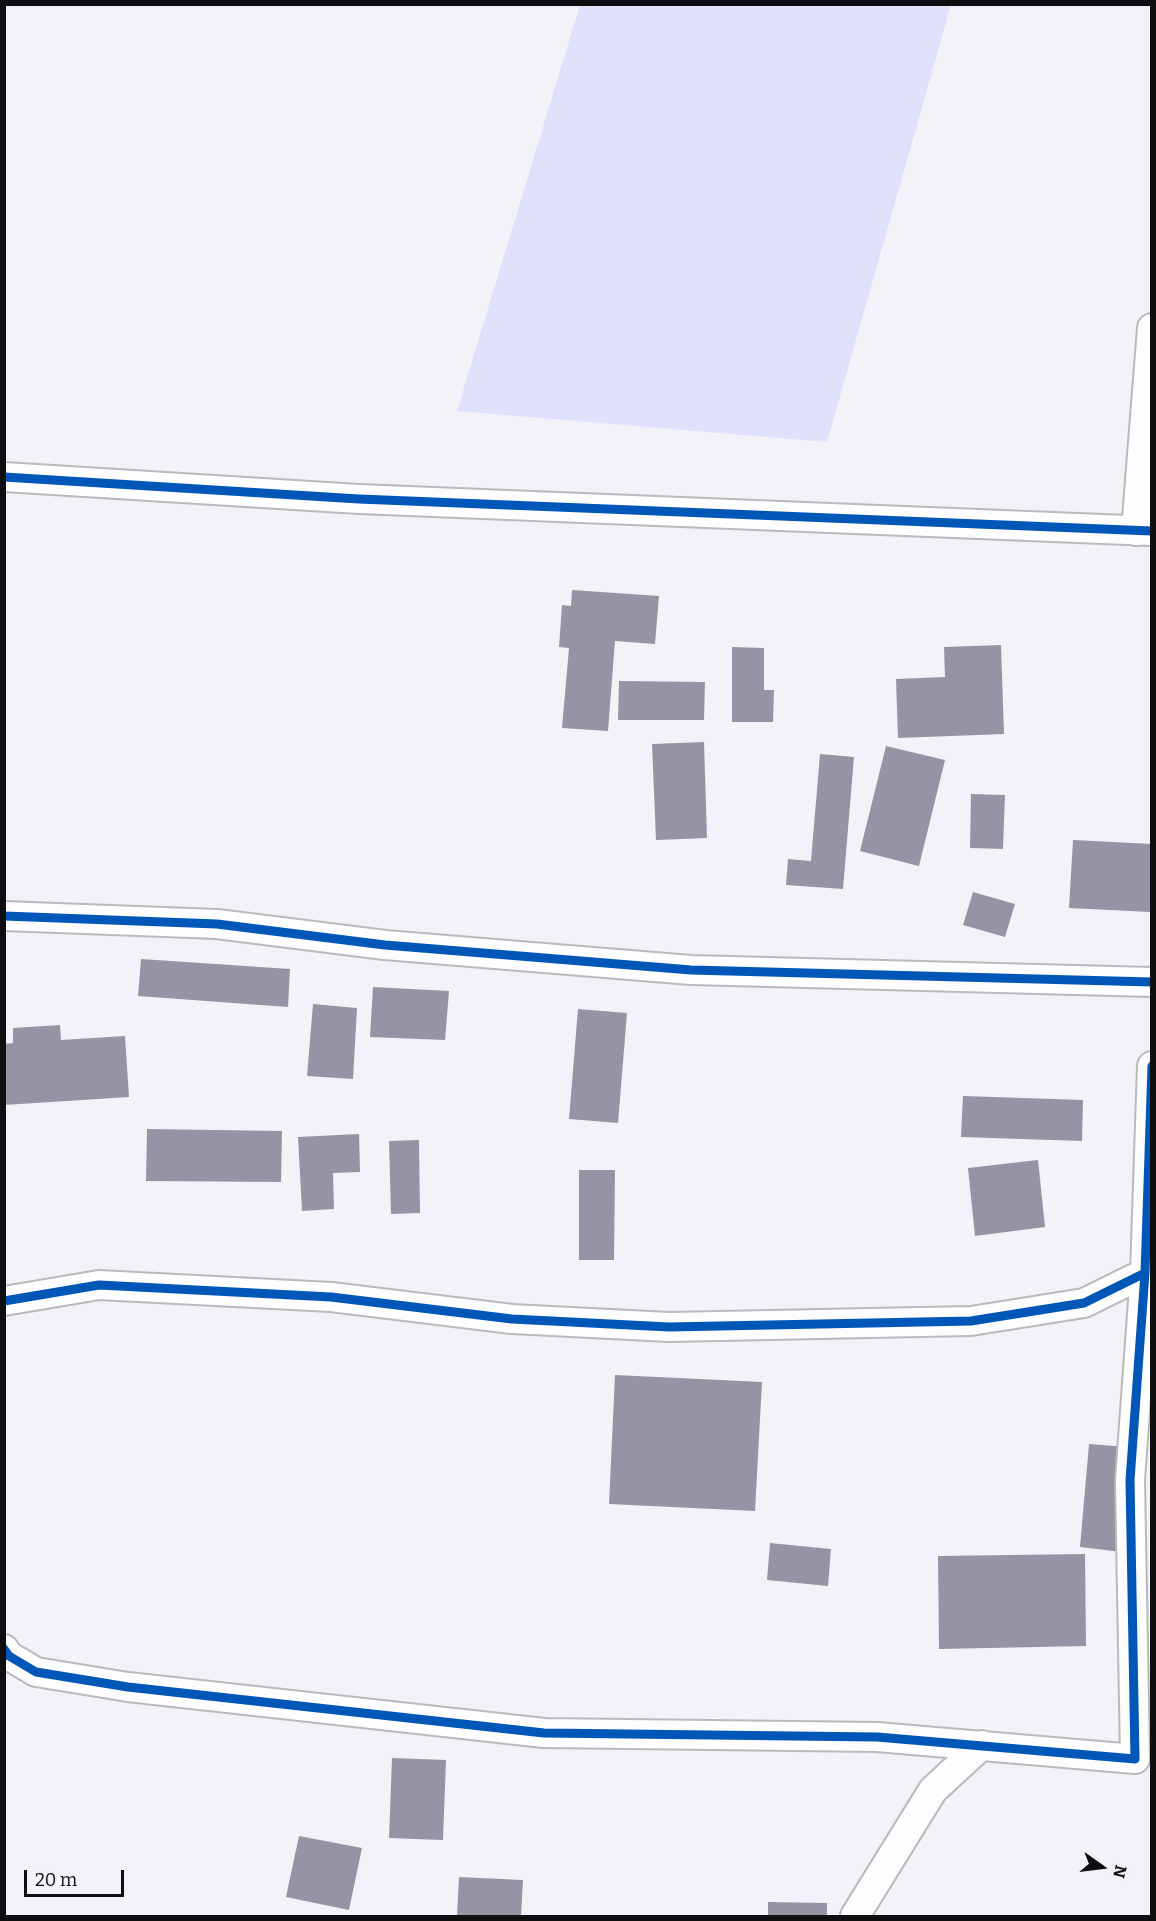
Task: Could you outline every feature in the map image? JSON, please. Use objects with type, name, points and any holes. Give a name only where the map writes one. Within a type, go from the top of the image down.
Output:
[{"type":"street","points":[[4,477],[359,499],[1144,531],[1152,328]]},
{"type":"street","points":[[4,915],[217,924],[385,945],[691,970],[1152,982]]},
{"type":"street","points":[[4,1649],[9,1656],[36,1672],[128,1688],[544,1733],[877,1737],[1143,1759],[1130,1480],[1144,1273],[1152,1066]]},
{"type":"street","points":[[4,1300],[99,1285],[331,1297],[512,1319],[669,1327],[959,1321],[1084,1303],[1144,1273]]},
{"type":"street","points":[[855,1917],[933,1790],[982,1745]]},
{"type":"shaded area","points":[[580,5],[951,5],[827,442],[457,411]]},
{"type":"building","points":[[572,590],[659,596],[655,644],[615,641],[608,731],[562,728],[569,648],[559,647],[562,605],[571,606]]},
{"type":"building","points":[[1001,645],[1004,734],[898,738],[896,679],[945,677],[944,647]]},
{"type":"building","points":[[732,647],[764,648],[764,690],[774,690],[773,722],[732,722]]},
{"type":"building","points":[[619,681],[705,682],[704,720],[618,720]]},
{"type":"building","points":[[704,742],[707,838],[656,840],[652,744]]},
{"type":"building","points":[[886,746],[945,760],[919,866],[860,851]]},
{"type":"building","points":[[820,754],[854,757],[843,889],[786,885],[788,859],[811,861]]},
{"type":"building","points":[[971,794],[1005,795],[1003,849],[970,848]]},
{"type":"building","points":[[1073,840],[1152,844],[1150,912],[1069,908]]},
{"type":"building","points":[[973,892],[1015,904],[1005,937],[963,925]]},
{"type":"building","points":[[141,959],[290,969],[288,1007],[138,996]]},
{"type":"building","points":[[373,987],[449,991],[445,1040],[370,1037]]},
{"type":"building","points":[[313,1004],[357,1008],[353,1079],[307,1076]]},
{"type":"building","points":[[578,1009],[627,1013],[618,1123],[569,1119]]},
{"type":"building","points":[[60,1025],[61,1040],[125,1036],[129,1097],[4,1105],[4,1044],[13,1043],[13,1028]]},
{"type":"building","points":[[963,1096],[1083,1100],[1082,1141],[961,1137]]},
{"type":"building","points":[[147,1129],[282,1131],[281,1182],[146,1181]]},
{"type":"building","points":[[359,1134],[360,1172],[333,1173],[334,1209],[302,1211],[298,1137]]},
{"type":"building","points":[[419,1140],[420,1213],[391,1214],[389,1141]]},
{"type":"building","points":[[1038,1160],[1045,1227],[975,1236],[968,1168]]},
{"type":"building","points":[[579,1170],[615,1170],[614,1260],[579,1260]]},
{"type":"building","points":[[615,1375],[762,1382],[755,1511],[609,1504]]},
{"type":"building","points":[[1089,1444],[1128,1447],[1122,1552],[1080,1547]]},
{"type":"building","points":[[770,1543],[831,1549],[828,1586],[767,1580]]},
{"type":"building","points":[[1085,1554],[1086,1646],[939,1649],[938,1556]]},
{"type":"building","points":[[392,1758],[446,1760],[443,1840],[389,1838]]},
{"type":"building","points":[[299,1836],[362,1848],[349,1910],[286,1897]]},
{"type":"building","points":[[459,1877],[523,1880],[521,1916],[457,1916]]},
{"type":"building","points":[[768,1902],[827,1903],[827,1916],[768,1916]]},
{"type":"cycle path","points":[[4,477],[359,499],[1152,531]]},
{"type":"cycle path","points":[[4,916],[217,924],[385,945],[691,970],[1152,982]]},
{"type":"cycle path","points":[[4,1649],[9,1656],[36,1672],[128,1687],[544,1733],[877,1737],[1135,1759],[1130,1480],[1145,1273],[1152,1066]]},
{"type":"cycle path","points":[[4,1301],[99,1285],[331,1297],[512,1319],[669,1327],[971,1321],[1084,1303],[1145,1273]]}]
